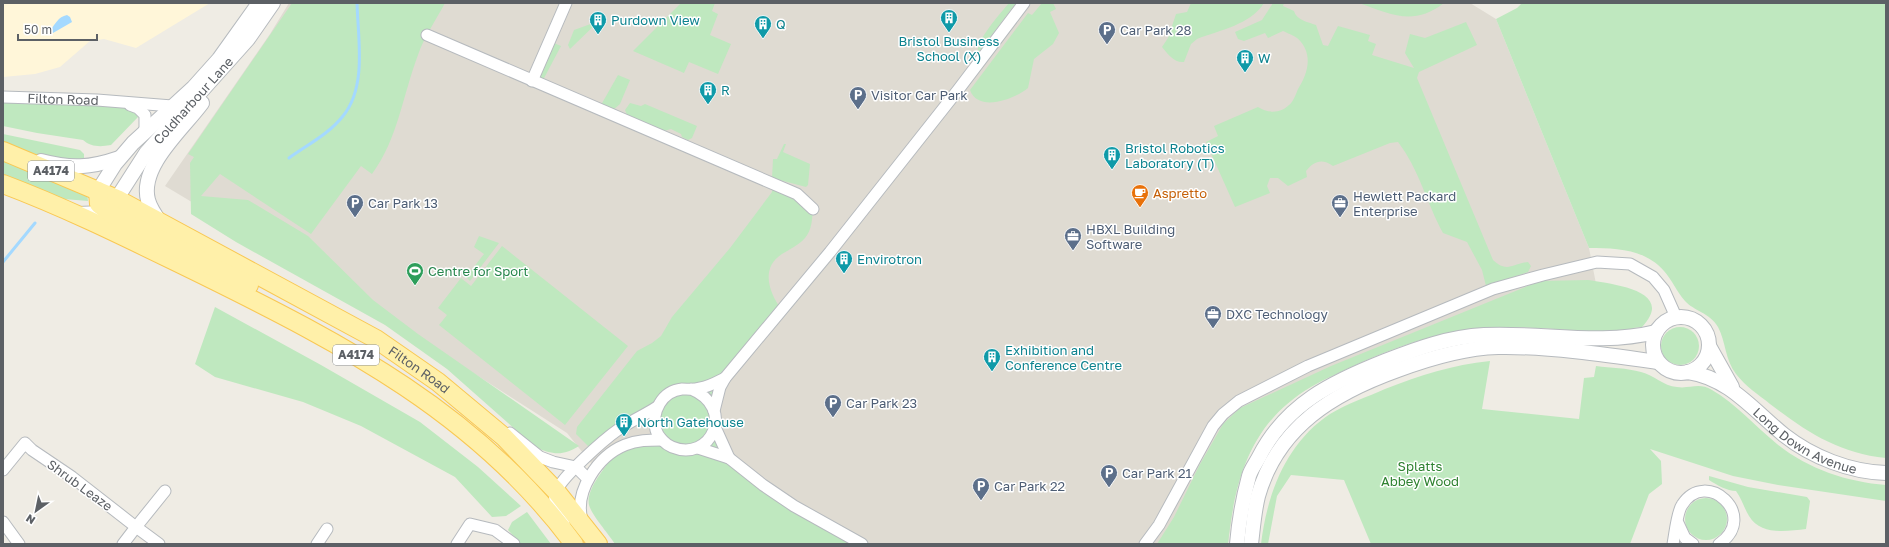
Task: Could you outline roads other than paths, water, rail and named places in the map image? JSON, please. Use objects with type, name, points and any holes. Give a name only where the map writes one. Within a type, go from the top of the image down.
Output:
[{"type":"main road","name":"A4174","points":[[3,151],[98,191]]},
{"type":"main road","name":"A4174","points":[[3,184],[78,214],[109,213]]},
{"type":"main road","points":[[98,191],[98,200],[109,213]]},
{"type":"main road","name":"Filton Road","points":[[109,213],[160,222],[376,339],[418,368],[480,416],[520,453],[556,491],[598,544]]},
{"type":"main road","name":"Filton Road","points":[[109,213],[251,285],[285,305],[329,339],[399,381],[441,411],[485,448],[516,477],[571,541]]},
{"type":"street","name":"Coldharbour Lane","points":[[98,191],[119,158],[145,130],[193,88],[219,59],[259,3]]},
{"type":"street","name":"Coldharbour Lane","points":[[109,213],[146,153],[248,39],[273,3]]},
{"type":"street","points":[[532,81],[566,3]]},
{"type":"street","points":[[729,458],[715,427],[714,411],[720,387],[725,378],[835,245],[958,90],[1024,3]]},
{"type":"street","points":[[428,35],[797,194],[813,209]]},
{"type":"street","points":[[160,222],[152,210],[148,198],[147,184],[152,168],[201,105],[248,39]]},
{"type":"street","name":"Filton Road","points":[[3,97],[124,101],[172,106]]},
{"type":"street","points":[[124,101],[143,113],[146,119],[145,130]]},
{"type":"street","points":[[3,151],[63,166],[81,167],[102,164],[119,158]]},
{"type":"street","points":[[1145,544],[1159,525],[1213,426],[1223,414],[1239,401],[1324,359],[1493,289],[1528,278],[1597,262],[1630,264],[1654,277],[1664,290],[1676,318]]},
{"type":"street","points":[[1251,544],[1258,496],[1275,458],[1289,436],[1310,415],[1334,398],[1376,378],[1429,359],[1462,351],[1498,347],[1535,348],[1658,362],[1672,372],[1688,372],[1696,369],[1703,362],[1709,346],[1706,334],[1699,324],[1688,318],[1676,318],[1661,325],[1656,332],[1653,348],[1658,362]]},
{"type":"street","points":[[1237,544],[1240,511],[1250,474],[1264,447],[1283,421],[1303,402],[1334,383],[1410,352],[1450,339],[1484,335],[1522,334],[1617,339],[1656,332]]},
{"type":"street","points":[[376,339],[413,358],[452,383],[540,457],[553,462],[576,467],[588,479]]},
{"type":"street","name":"Long Down Avenue","points":[[1709,346],[1734,391]]},
{"type":"street","name":"Long Down Avenue","points":[[1688,372],[1709,377],[1734,391],[1784,435],[1811,452],[1854,468],[1886,473]]},
{"type":"street","points":[[715,427],[706,442],[698,448],[678,450],[669,446],[662,440],[655,424],[657,408],[662,399],[671,392],[681,389],[691,390],[708,386],[725,378]]},
{"type":"street","points":[[691,390],[707,398],[714,411]]},
{"type":"street","points":[[571,541],[557,506],[555,498],[556,491],[576,467],[611,434],[657,408]]},
{"type":"street","points":[[583,524],[580,506],[588,479],[602,461],[617,449],[640,440],[662,440]]},
{"type":"street","name":"Shrub Leaze","points":[[3,470],[25,443],[32,450],[72,477],[159,544]]},
{"type":"street","points":[[698,448],[729,458],[763,485],[794,506],[862,544]]},
{"type":"street","points":[[123,544],[165,491]]},
{"type":"street","points":[[1673,544],[1681,506],[1687,498],[1695,493],[1705,491],[1720,495],[1731,506],[1734,515],[1734,524],[1729,535],[1719,544]]},
{"type":"street","points":[[3,522],[18,544]]},
{"type":"street","points":[[1678,523],[1685,538],[1693,544]]},
{"type":"street","points":[[457,544],[470,524],[495,530],[514,544]]},
{"type":"street","points":[[316,544],[327,529]]},
{"type":"water","points":[[67,15],[70,17],[72,22],[53,33],[50,31],[59,19]]},
{"type":"waterway","points":[[289,158],[318,139],[331,128],[343,116],[351,104],[358,77],[359,62],[357,3]]},
{"type":"waterway","points":[[3,262],[35,223]]},
{"type":"place","name":"Bristol Business School (X)","points":[[949,33]]},
{"type":"place","name":"Purdown View","points":[[598,35]]},
{"type":"place","name":"Q","points":[[763,39]]},
{"type":"place","name":"Car Park 28","points":[[1107,45]]},
{"type":"place","name":"W","points":[[1245,73]]},
{"type":"place","name":"R","points":[[708,105]]},
{"type":"place","name":"Visitor Car Park","points":[[858,110]]},
{"type":"place","name":"Bristol Robotics Laboratory (T)","points":[[1112,170]]},
{"type":"place","name":"Aspretto","points":[[1140,208]]},
{"type":"place","name":"Car Park 13","points":[[355,218]]},
{"type":"place","name":"Hewlett Packard Enterprise","points":[[1340,218]]},
{"type":"place","name":"HBXL Building Software","points":[[1073,251]]},
{"type":"place","name":"Envirotron","points":[[844,274]]},
{"type":"place","name":"Centre for Sport","points":[[415,286]]},
{"type":"place","name":"DXC Technology","points":[[1213,329]]},
{"type":"place","name":"Exhibition and Conference Centre","points":[[992,372]]},
{"type":"place","name":"Car Park 23","points":[[833,418]]},
{"type":"place","name":"North Gatehouse","points":[[624,437]]},
{"type":"place","name":"Car Park 21","points":[[1109,488]]},
{"type":"place","name":"Car Park 22","points":[[981,501]]},
{"type":"park label","name":"Splatts Abbey Wood","points":[[1420,474]]}]
